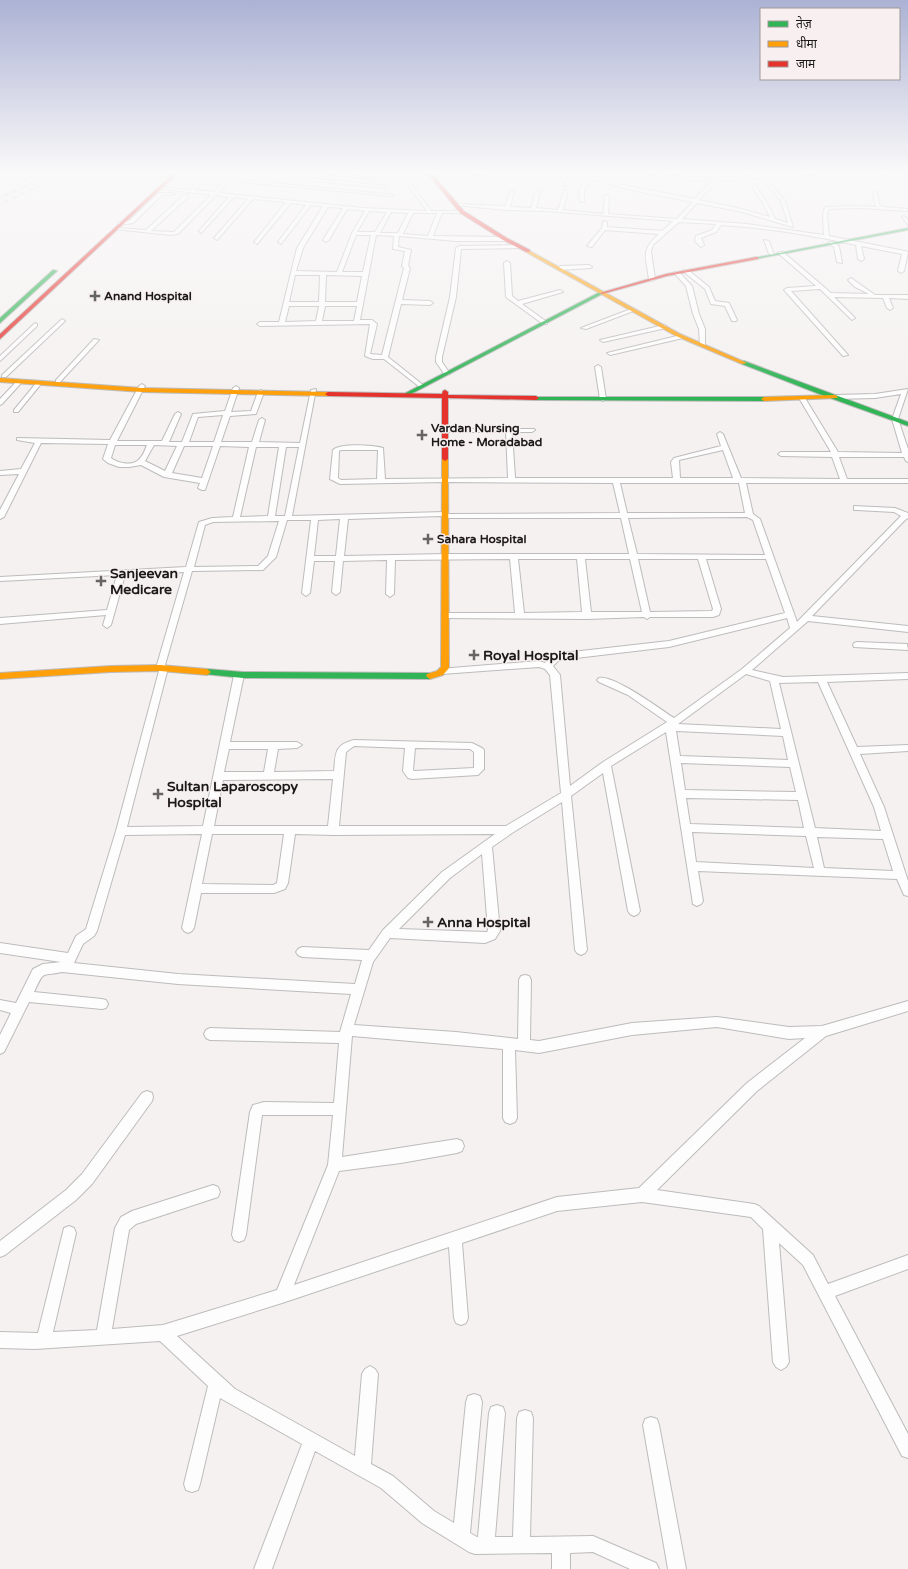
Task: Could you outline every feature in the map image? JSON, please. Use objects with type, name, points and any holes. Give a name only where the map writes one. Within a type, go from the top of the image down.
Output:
[{"type":"main road","points":[[0,329],[86,246]]},
{"type":"main road","points":[[0,337],[97,246]]},
{"type":"main road","points":[[518,246],[560,268],[602,294],[682,337],[824,394],[908,424]]},
{"type":"main road","points":[[408,393],[602,294],[652,279],[804,246]]},
{"type":"main road","points":[[0,321],[64,264]]},
{"type":"main road","points":[[1,377],[58,381],[74,384]]},
{"type":"main road","points":[[1,377],[40,383],[141,388],[313,392]]},
{"type":"main road","points":[[236,390],[261,392],[603,396],[757,396],[824,394]]},
{"type":"main road","points":[[0,676],[111,669],[162,668],[239,674],[431,676],[440,673],[445,668],[445,394]]},
{"type":"main road","points":[[603,396],[743,400],[835,397]]},
{"type":"street","points":[[282,323],[293,273],[302,246]]},
{"type":"street","points":[[339,274],[349,246]]},
{"type":"street","points":[[356,321],[371,246]]},
{"type":"street","points":[[385,358],[407,268],[405,266],[408,250],[395,248],[395,246]]},
{"type":"street","points":[[447,374],[440,362],[439,357],[453,297],[459,248],[512,246]]},
{"type":"street","points":[[650,246],[648,250],[652,279]]},
{"type":"street","points":[[771,246],[777,253],[821,287],[852,318]]},
{"type":"street","points":[[836,246],[840,262]]},
{"type":"street","points":[[857,246],[861,259]]},
{"type":"street","points":[[862,246],[865,248],[907,254],[901,271]]},
{"type":"street","points":[[507,263],[508,294],[517,303],[545,324]]},
{"type":"street","points":[[560,268],[589,267]]},
{"type":"street","points":[[682,272],[707,288],[713,303],[727,304],[734,320]]},
{"type":"street","points":[[682,272],[689,286],[696,314],[702,329],[703,346]]},
{"type":"street","points":[[293,273],[366,274]]},
{"type":"street","points":[[319,322],[322,304],[323,274]]},
{"type":"street","points":[[851,280],[860,288],[875,296]]},
{"type":"street","points":[[821,287],[787,290],[845,355]]},
{"type":"street","points":[[517,303],[560,292]]},
{"type":"street","points":[[829,295],[908,298]]},
{"type":"street","points":[[885,296],[890,308]]},
{"type":"street","points":[[398,302],[430,303]]},
{"type":"street","points":[[286,304],[360,304]]},
{"type":"street","points":[[584,328],[633,310]]},
{"type":"street","points":[[1,377],[62,321]]},
{"type":"street","points":[[260,324],[368,321],[374,324],[367,355],[373,358],[385,358],[421,386]]},
{"type":"street","points":[[0,359],[35,325]]},
{"type":"street","points":[[603,340],[664,327]]},
{"type":"street","points":[[610,354],[682,337]]},
{"type":"street","points":[[58,381],[96,340]]},
{"type":"street","points":[[598,367],[603,396]]},
{"type":"street","points":[[0,403],[20,381]]},
{"type":"street","points":[[16,411],[40,383]]},
{"type":"street","points":[[141,388],[113,442],[107,459],[110,462],[133,465],[141,462],[151,444]]},
{"type":"street","points":[[141,462],[167,475],[203,484],[236,390]]},
{"type":"street","points":[[781,454],[835,454],[907,458],[895,419],[906,391],[835,397]]},
{"type":"street","points":[[167,475],[183,444],[195,414],[254,413],[261,392]]},
{"type":"street","points":[[0,579],[189,569],[257,569],[263,567],[274,552],[286,518],[303,445],[313,392]]},
{"type":"street","points":[[824,394],[861,396]]},
{"type":"street","points":[[802,398],[835,454],[844,481]]},
{"type":"street","points":[[164,444],[178,414]]},
{"type":"street","points":[[236,519],[254,445],[262,420]]},
{"type":"street","points":[[445,431],[532,430]]},
{"type":"street","points":[[509,431],[512,480]]},
{"type":"street","points":[[720,434],[740,481],[750,515],[756,520],[795,629]]},
{"type":"street","points":[[19,439],[39,441],[151,444],[303,445]]},
{"type":"street","points":[[0,517],[39,441]]},
{"type":"street","points":[[271,519],[283,445]]},
{"type":"street","points":[[677,480],[676,459],[725,447]]},
{"type":"street","points":[[381,482],[381,449],[340,448],[336,450],[334,479],[335,481],[340,482],[381,482],[445,480],[908,481]]},
{"type":"street","points":[[0,473],[24,471]]},
{"type":"street","points":[[616,480],[647,616]]},
{"type":"street","points":[[282,1296],[335,1165],[346,1034],[368,960],[387,933],[446,875],[488,846],[508,830],[565,795],[606,765],[671,725],[745,671],[795,629],[902,518],[908,516],[895,510],[857,508]]},
{"type":"street","points":[[0,1048],[37,973],[41,969],[66,963],[78,941],[91,931],[121,831],[162,668],[202,524],[208,521],[236,519],[315,517],[445,515],[750,515]]},
{"type":"street","points":[[306,593],[315,517]]},
{"type":"street","points":[[336,592],[344,517]]},
{"type":"street","points":[[310,559],[445,556],[769,557]]},
{"type":"street","points":[[514,556],[520,616]]},
{"type":"street","points":[[581,556],[587,616]]},
{"type":"street","points":[[445,616],[706,616],[716,612],[717,609],[701,557]]},
{"type":"street","points":[[390,594],[391,558]]},
{"type":"street","points":[[107,625],[122,572]]},
{"type":"street","points":[[0,621],[111,612]]},
{"type":"street","points":[[547,666],[556,658],[563,656],[669,644],[790,615]]},
{"type":"street","points":[[806,618],[908,629]]},
{"type":"street","points":[[857,644],[907,648],[898,628]]},
{"type":"street","points":[[442,671],[539,664],[552,669],[555,675],[565,795],[581,950]]},
{"type":"street","points":[[745,671],[774,679],[908,676]]},
{"type":"street","points":[[188,928],[239,674]]},
{"type":"street","points":[[774,679],[820,872]]},
{"type":"street","points":[[821,679],[879,807],[899,873],[908,892]]},
{"type":"street","points":[[602,680],[631,693],[671,725],[788,733]]},
{"type":"street","points":[[671,725],[697,901]]},
{"type":"street","points":[[333,831],[341,752],[344,747],[349,744],[410,744],[472,746],[477,747],[480,750],[479,769],[475,772],[412,775],[408,771],[410,744]]},
{"type":"street","points":[[268,775],[274,745]]},
{"type":"street","points":[[224,746],[297,745]]},
{"type":"street","points":[[854,751],[908,748]]},
{"type":"street","points":[[675,759],[795,764]]},
{"type":"street","points":[[606,765],[634,911]]},
{"type":"street","points":[[218,776],[339,775]]},
{"type":"street","points":[[681,794],[802,796]]},
{"type":"street","points":[[686,828],[888,835]]},
{"type":"street","points":[[121,831],[208,829],[333,831],[508,830]]},
{"type":"street","points":[[196,888],[274,889],[281,886],[283,883],[290,830]]},
{"type":"street","points":[[387,933],[485,938],[491,936],[494,931],[488,846]]},
{"type":"street","points":[[692,866],[894,876],[899,873]]},
{"type":"street","points":[[0,948],[66,963],[178,979],[359,990]]},
{"type":"street","points":[[302,952],[371,955]]},
{"type":"street","points":[[524,1046],[525,980]]},
{"type":"street","points":[[25,996],[102,1004]]},
{"type":"street","points":[[0,1005],[19,1009]]},
{"type":"street","points":[[210,1034],[346,1034],[456,1038],[540,1048],[632,1029],[717,1022],[789,1033],[822,1032],[908,1006]]},
{"type":"street","points":[[642,1196],[752,1087],[822,1032]]},
{"type":"street","points":[[510,1044],[510,1118]]},
{"type":"street","points":[[0,1250],[71,1195],[87,1179],[147,1097]]},
{"type":"street","points":[[239,1235],[256,1112],[258,1109],[340,1109]]},
{"type":"street","points":[[335,1165],[457,1146]]},
{"type":"street","points":[[103,1337],[122,1228],[126,1222],[132,1218],[213,1192]]},
{"type":"street","points":[[0,1340],[44,1340],[163,1333],[282,1296],[558,1204],[642,1196],[754,1211],[808,1260],[908,1450]]},
{"type":"street","points":[[770,1225],[781,1362]]},
{"type":"street","points":[[44,1340],[69,1234]]},
{"type":"street","points":[[455,1238],[461,1318]]},
{"type":"street","points":[[825,1292],[908,1262]]},
{"type":"street","points":[[163,1333],[229,1395],[387,1482],[428,1517],[475,1546],[593,1544],[650,1569]]},
{"type":"street","points":[[362,1468],[370,1374]]},
{"type":"street","points":[[192,1484],[216,1383]]},
{"type":"street","points":[[461,1538],[474,1402]]},
{"type":"street","points":[[486,1546],[497,1413]]},
{"type":"street","points":[[521,1545],[525,1418]]},
{"type":"street","points":[[651,1425],[677,1569]]},
{"type":"street","points":[[263,1569],[310,1440]]},
{"type":"street","points":[[561,1545],[561,1569]]},
{"type":"traffic: fast","points":[[756,258],[818,246]]},
{"type":"traffic: fast","points":[[0,321],[55,271]]},
{"type":"traffic: fast","points":[[405,395],[602,293]]},
{"type":"traffic: fast","points":[[744,363],[908,424]]},
{"type":"traffic: fast","points":[[536,398],[764,399]]},
{"type":"traffic: fast","points":[[207,672],[243,675],[430,676]]},
{"type":"traffic: slow","points":[[528,251],[678,335],[744,363]]},
{"type":"traffic: slow","points":[[0,380],[142,390],[328,394]]},
{"type":"traffic: slow","points":[[764,399],[835,397]]},
{"type":"traffic: slow","points":[[430,676],[440,673],[445,668],[445,459]]},
{"type":"traffic: slow","points":[[0,676],[111,669],[160,668],[207,672]]},
{"type":"traffic: jam","points":[[0,337],[97,246]]},
{"type":"traffic: jam","points":[[519,246],[528,251]]},
{"type":"traffic: jam","points":[[602,293],[666,275],[756,258]]},
{"type":"traffic: jam","points":[[445,392],[445,459]]},
{"type":"traffic: jam","points":[[328,394],[536,398]]},
{"type":"place","name":"Anand Hospital","points":[[95,296]]},
{"type":"place","name":"Vardan Nursing Home - Moradabad","points":[[422,435]]},
{"type":"place","name":"Sahara Hospital","points":[[428,539]]},
{"type":"place","name":"Sanjeevan Medicare","points":[[101,581]]},
{"type":"place","name":"Royal Hospital","points":[[474,655]]},
{"type":"place","name":"Sultan Laparoscopy Hospital","points":[[158,794]]},
{"type":"place","name":"Anna Hospital","points":[[428,922]]}]
